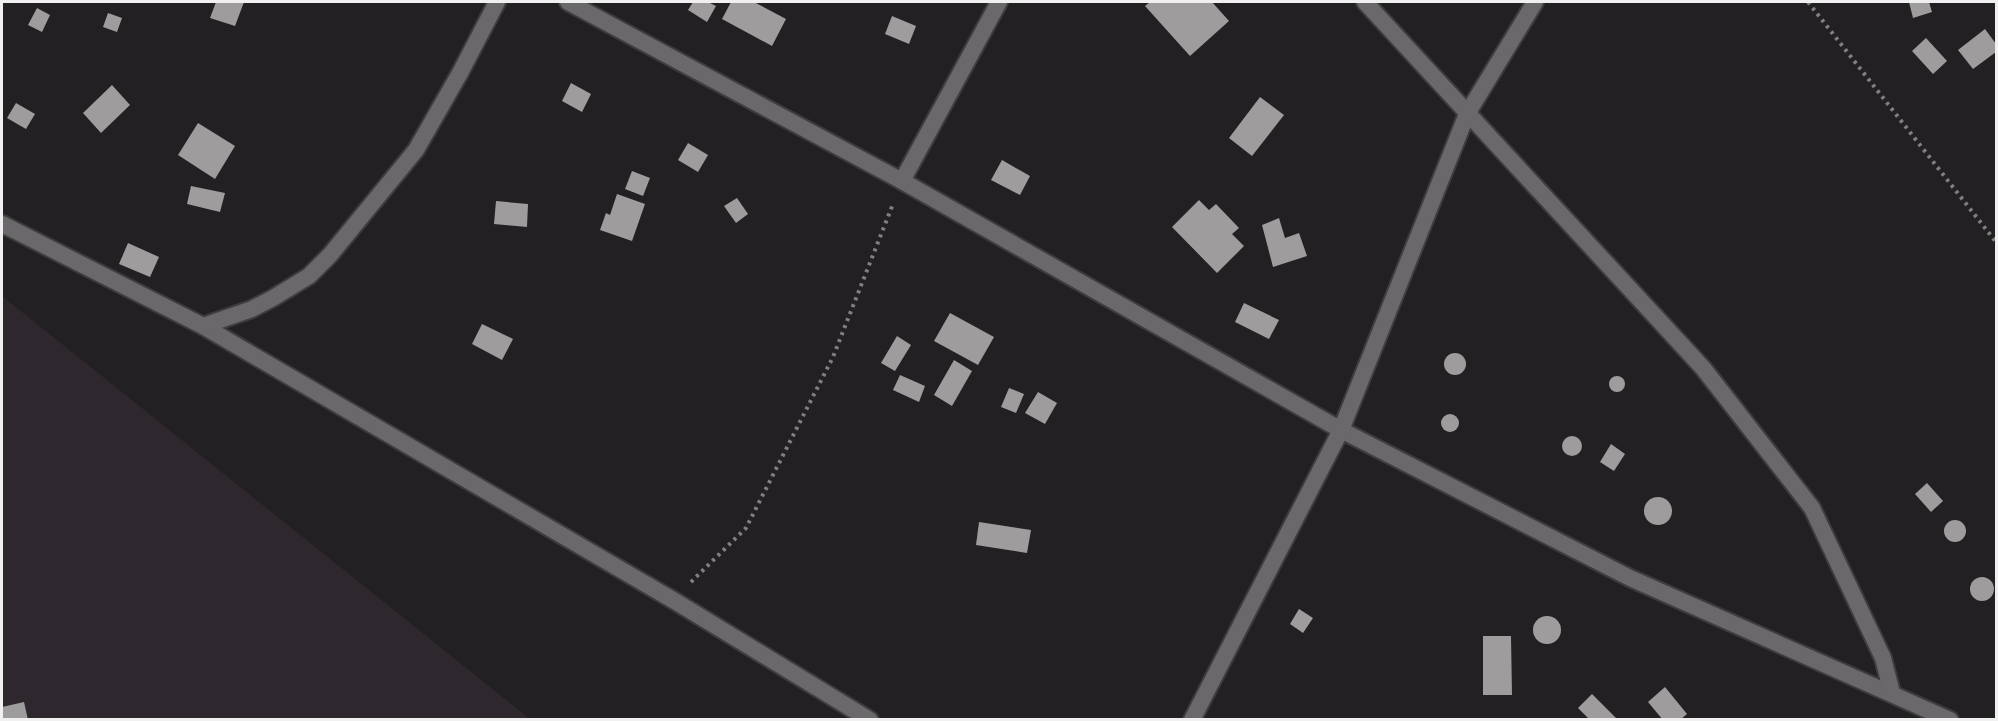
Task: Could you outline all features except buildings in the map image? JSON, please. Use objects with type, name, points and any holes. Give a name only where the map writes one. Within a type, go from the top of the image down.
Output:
[{"type":"street","points":[[203,326],[252,309],[273,298],[309,276],[330,255],[416,150],[460,73],[496,2]]},
{"type":"street","points":[[568,2],[902,181],[1341,430],[1630,578],[1950,720]]},
{"type":"street","points":[[902,181],[999,2]]},
{"type":"street","points":[[1365,2],[1703,368],[1812,508],[1883,658],[1892,693]]},
{"type":"street","points":[[1192,720],[1341,430],[1467,114],[1535,2]]},
{"type":"street","points":[[2,225],[203,326],[673,600],[870,720]]},
{"type":"path","points":[[1808,2],[1996,242]]},
{"type":"path","points":[[673,600],[746,528],[833,357],[902,181]]},
{"type":"shaded area","points":[[2,296],[530,719],[2,719]]}]
